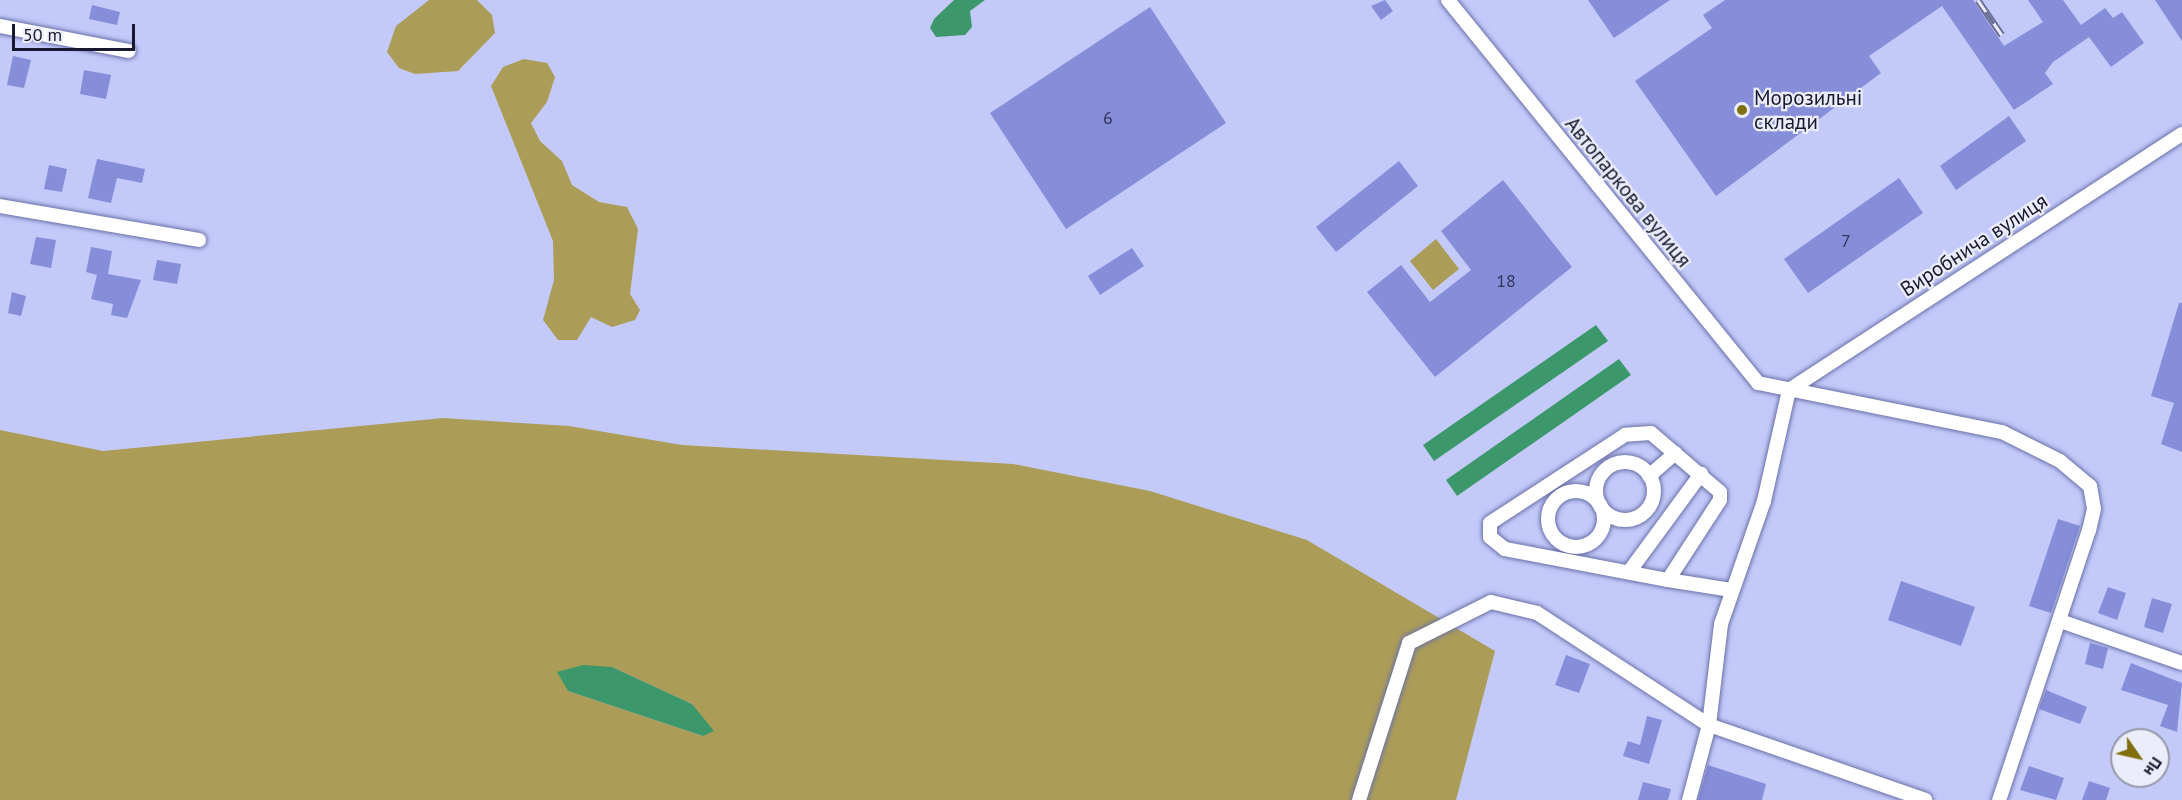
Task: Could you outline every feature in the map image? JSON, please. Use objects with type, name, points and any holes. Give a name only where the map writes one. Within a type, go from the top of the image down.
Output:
[{"type":"street","name":"Автопаркова вулиця","points":[[1448,0],[1758,383],[2002,432],[2043,451],[2090,486],[2094,509],[2060,621],[1999,800]]},
{"type":"street","points":[[0,26],[129,51]]},
{"type":"street","name":"Виробнича вулиця","points":[[1788,390],[2182,134]]},
{"type":"street","points":[[0,206],[199,240]]},
{"type":"street","points":[[1689,800],[1710,726],[1716,649],[1731,590],[1764,501],[1788,390]]},
{"type":"street","points":[[1668,580],[1720,500],[1716,485],[1651,433],[1625,435],[1491,523],[1490,537],[1505,549],[1668,580],[1731,590]]},
{"type":"street","points":[[1649,476],[1675,453]]},
{"type":"street","points":[[1600,506],[1582,492],[1560,496],[1548,516],[1551,531],[1569,546],[1592,541],[1603,521],[1600,506],[1596,490],[1607,469],[1630,463],[1649,476],[1652,500],[1636,518],[1620,519],[1600,506]]},
{"type":"street","points":[[1629,572],[1701,474]]},
{"type":"street","points":[[1359,800],[1409,644],[1491,602],[1537,614],[1562,633],[1710,726],[1925,800]]},
{"type":"street","points":[[2060,621],[2182,663]]},
{"type":"shaded area","points":[[429,0],[477,0],[492,15],[495,33],[458,71],[415,74],[399,68],[387,52],[396,26]]},
{"type":"shaded area","points":[[954,0],[985,0],[970,11],[972,27],[965,35],[936,37],[930,28],[934,19]]},
{"type":"shaded area","points":[[524,59],[547,63],[555,77],[547,102],[531,123],[540,141],[562,161],[572,185],[599,202],[627,207],[638,229],[630,294],[640,310],[635,320],[612,327],[591,317],[577,340],[558,340],[543,320],[554,280],[553,241],[491,86],[503,67]]},
{"type":"shaded area","points":[[1436,239],[1459,269],[1433,290],[1410,261]]},
{"type":"shaded area","points":[[1596,325],[1608,341],[1434,461],[1423,445]]},
{"type":"shaded area","points":[[1619,359],[1631,375],[1457,496],[1446,480]]},
{"type":"shaded area","points":[[443,418],[569,426],[682,445],[1013,464],[1150,491],[1307,540],[1495,651],[1456,800],[0,800],[0,430],[103,451]],"holes":[[[612,667],[692,704],[703,736],[568,691]]]},
{"type":"shaded area","points":[[583,665],[612,667],[692,704],[714,731],[703,736],[568,691],[557,672]]},
{"type":"building","points":[[1385,0],[1393,11],[1381,20],[1371,6]]},
{"type":"building","points":[[1588,0],[1670,0],[1614,38]]},
{"type":"building","name":"Морозильні склади","points":[[1725,0],[1973,0],[2004,46],[2043,22],[2028,0],[2063,0],[2081,25],[2105,8],[2113,18],[2122,12],[2144,43],[2111,67],[2089,37],[2053,62],[2045,73],[2053,84],[2014,110],[1942,6],[1869,56],[1881,73],[1716,196],[1635,81],[1712,28],[1703,15]]},
{"type":"building","points":[[2155,0],[2182,0],[2182,41]]},
{"type":"building","points":[[92,5],[120,12],[117,25],[89,19]]},
{"type":"building","points":[[1150,7],[1226,123],[1066,229],[990,113]]},
{"type":"building","points":[[13,56],[31,60],[24,88],[7,85]]},
{"type":"building","points":[[84,70],[111,75],[106,99],[80,94]]},
{"type":"building","points":[[2009,116],[2026,141],[1956,190],[1940,166]]},
{"type":"building","points":[[97,159],[145,169],[142,183],[117,178],[111,203],[88,198]]},
{"type":"building","points":[[1399,161],[1418,186],[1336,252],[1316,227]]},
{"type":"building","points":[[49,165],[67,169],[62,192],[44,189]]},
{"type":"building","points":[[1899,178],[1923,213],[1808,293],[1784,259]]},
{"type":"building","points":[[1503,180],[1572,267],[1435,377],[1367,292],[1401,265],[1430,302],[1471,270],[1441,231]]},
{"type":"building","points":[[36,237],[56,240],[51,268],[30,264]]},
{"type":"building","points":[[91,247],[112,251],[108,274],[141,280],[127,318],[111,315],[113,304],[91,299],[97,275],[86,272]]},
{"type":"building","points":[[1132,248],[1144,266],[1100,295],[1088,276]]},
{"type":"building","points":[[157,260],[181,264],[177,284],[153,280]]},
{"type":"building","points":[[12,292],[26,296],[21,316],[8,313]]},
{"type":"building","points":[[2179,303],[2182,303],[2182,452],[2161,444],[2174,403],[2151,396]]},
{"type":"building","points":[[2058,519],[2080,526],[2051,613],[2029,606]]},
{"type":"building","points":[[1901,581],[1975,607],[1961,646],[1888,620]]},
{"type":"building","points":[[2108,587],[2126,593],[2117,620],[2098,613]]},
{"type":"building","points":[[2152,598],[2172,604],[2163,633],[2144,627]]},
{"type":"building","points":[[2090,643],[2108,648],[2103,669],[2085,664]]},
{"type":"building","points":[[1566,655],[1590,664],[1579,693],[1555,685]]},
{"type":"building","points":[[2131,663],[2182,683],[2177,732],[2160,726],[2168,705],[2121,690]]},
{"type":"building","points":[[2046,690],[2087,707],[2080,724],[2039,709]]},
{"type":"building","points":[[1647,716],[1662,720],[1649,764],[1623,756],[1628,741],[1640,745]]},
{"type":"building","points":[[1708,765],[1766,784],[1762,800],[1698,800]]},
{"type":"building","points":[[2029,766],[2064,778],[2056,800],[2020,790]]},
{"type":"building","points":[[2089,781],[2110,788],[2106,800],[2082,800]]},
{"type":"building","points":[[1643,782],[1671,789],[1668,800],[1638,800]]},
{"type":"railway","points":[[1978,0],[2002,35]]},
{"type":"place","name":"Морозильні склади","points":[[1742,110]]}]
